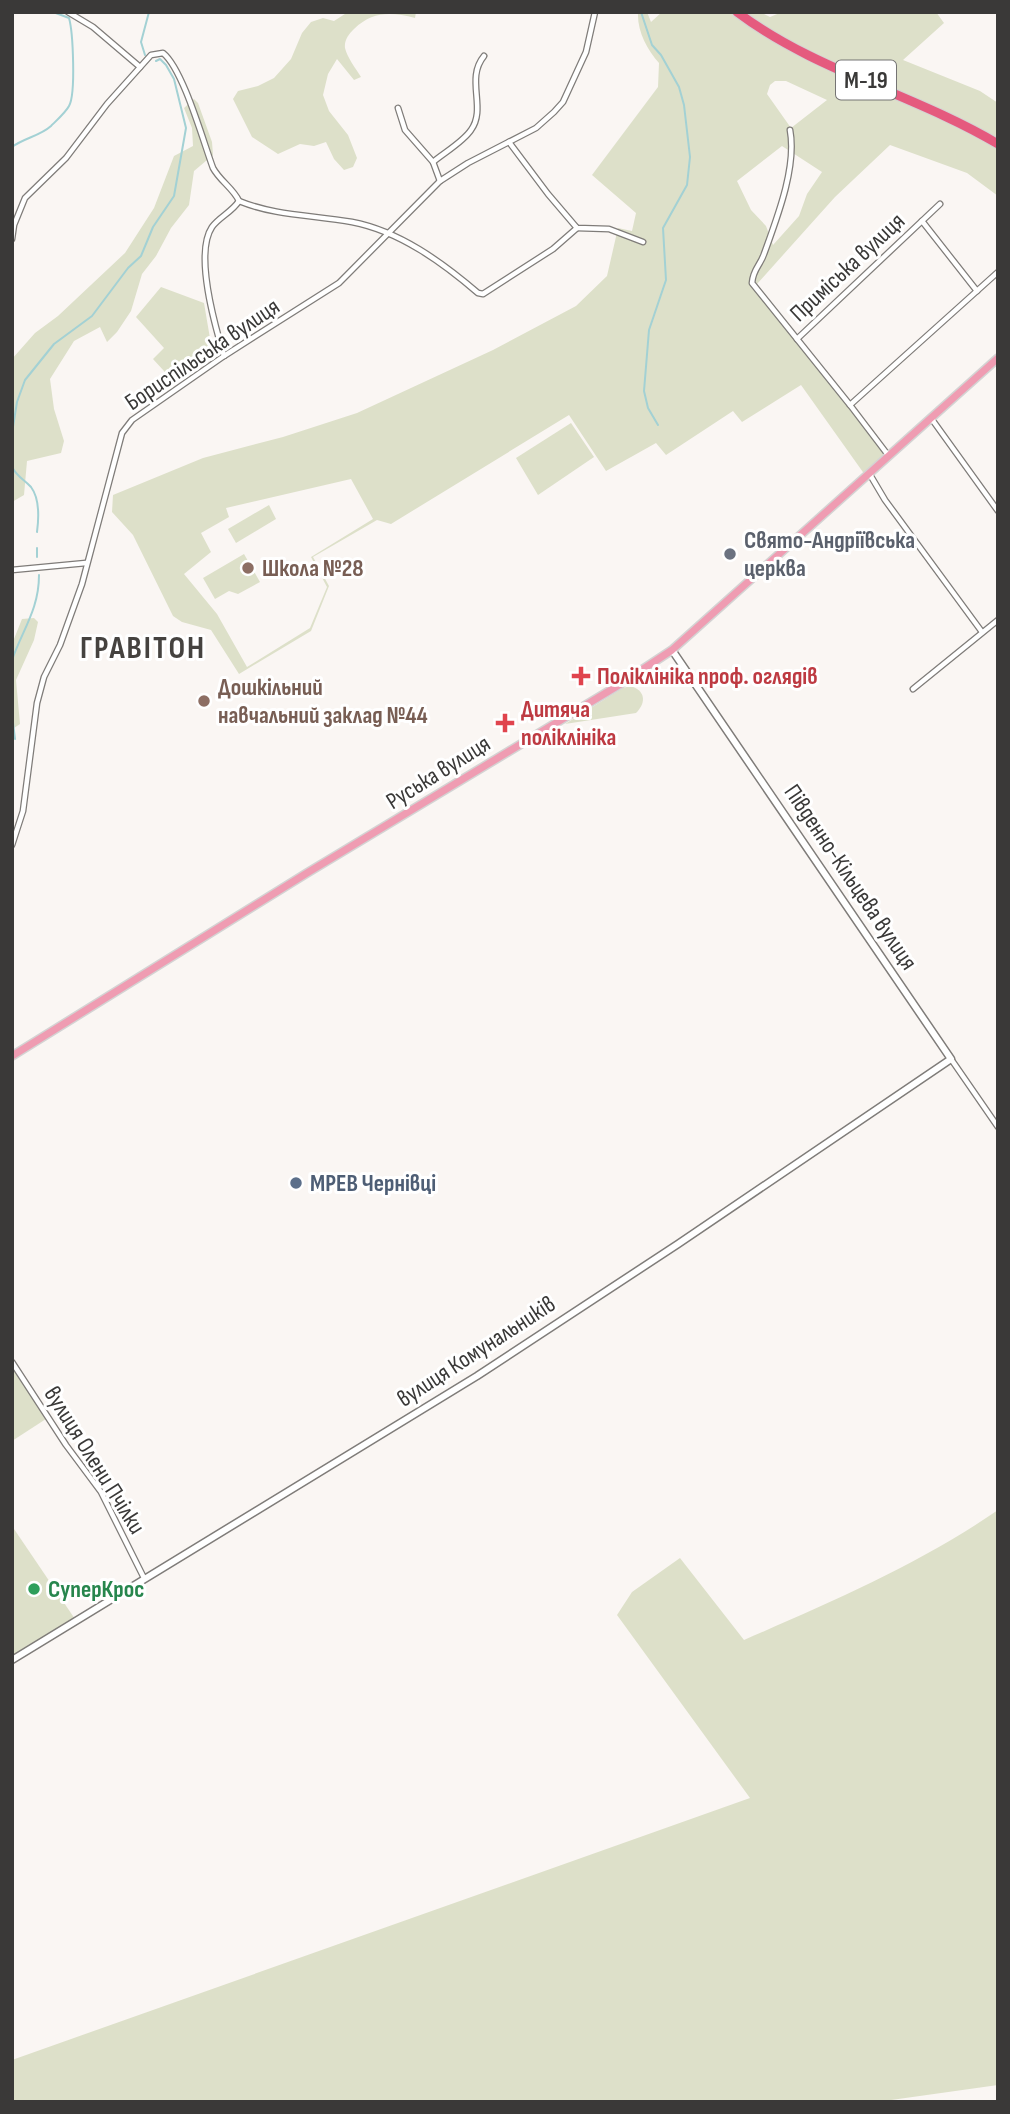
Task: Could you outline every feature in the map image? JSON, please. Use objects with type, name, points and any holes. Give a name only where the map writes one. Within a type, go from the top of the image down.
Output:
[{"type":"highway","name":"М-19","points":[[737,12],[800,51],[935,110],[998,144]]},
{"type":"main road","name":"Руська вулиця","points":[[12,1056],[307,873],[620,685],[672,650],[998,358]]},
{"type":"street","points":[[68,12],[93,27],[140,67]]},
{"type":"street","points":[[588,12],[592,19]]},
{"type":"street","name":"Бориспільська вулиця","points":[[12,845],[23,811],[40,690],[82,584],[122,433],[132,420],[223,356],[339,284],[440,181],[468,163],[536,128],[563,102],[586,52],[595,12]]},
{"type":"street","points":[[12,239],[14,225],[25,198],[66,158],[151,55],[163,53],[179,75],[218,178],[236,194],[239,201],[259,209],[349,221],[389,232],[444,265],[482,294],[552,249],[577,228],[609,229],[643,242]]},
{"type":"street","points":[[433,162],[471,130],[476,108],[474,76],[477,65],[484,56]]},
{"type":"street","points":[[398,108],[405,130],[433,162],[440,181]]},
{"type":"street","name":"Приміська вулиця","points":[[790,130],[792,162],[763,258],[752,272],[752,283],[888,456]]},
{"type":"street","points":[[509,142],[577,228]]},
{"type":"street","points":[[223,356],[205,270],[207,239],[212,226],[234,209],[239,201]]},
{"type":"street","name":"Приміська вулиця","points":[[797,339],[940,204]]},
{"type":"street","name":"Приміська вулиця","points":[[922,221],[977,291]]},
{"type":"street","points":[[850,405],[998,272]]},
{"type":"street","points":[[931,418],[998,511]]},
{"type":"street","points":[[869,473],[885,500],[982,632]]},
{"type":"street","points":[[12,570],[86,563]]},
{"type":"street","points":[[913,689],[998,620]]},
{"type":"street","name":"Південно-Кільцева вулиця","points":[[672,650],[998,1127]]},
{"type":"street","name":"вулиця Комунальників","points":[[12,1660],[477,1376],[951,1059]]},
{"type":"street","name":"вулиця Олени Пчілки","points":[[12,1362],[66,1445],[101,1492],[145,1578]]},
{"type":"green space","points":[[348,12],[416,12],[415,18],[383,14],[361,23],[349,35],[345,48],[361,77],[354,80],[337,59],[328,74],[323,95],[329,111],[348,135],[357,158],[353,167],[344,170],[334,159],[326,142],[314,146],[300,144],[278,154],[252,137],[233,99],[238,91],[274,78],[291,59],[302,33],[311,22],[323,18],[334,21]]},
{"type":"green space","points":[[638,12],[647,12],[651,22],[662,12],[760,12],[770,17],[782,12],[936,12],[944,23],[903,60],[980,91],[998,103],[998,196],[967,173],[890,145],[835,197],[757,284],[889,454],[865,475],[801,385],[742,422],[733,411],[666,455],[656,443],[606,471],[569,415],[391,524],[377,520],[313,557],[329,586],[311,631],[239,674],[211,630],[182,622],[173,616],[133,535],[112,512],[113,495],[203,458],[283,437],[357,413],[493,350],[576,306],[607,276],[618,228],[632,231],[636,213],[592,175],[658,87],[659,63],[644,39]],"holes":[[[775,81],[786,81],[827,100],[791,128],[767,94],[770,85]],[[782,146],[822,172],[807,194],[799,216],[773,245],[766,226],[751,210],[737,181]],[[351,479],[373,519],[311,557],[327,587],[310,628],[247,667],[217,614],[184,574],[211,552],[201,533],[229,517],[226,508]]]},
{"type":"green space","points":[[194,99],[198,103],[212,142],[213,155],[194,171],[189,205],[142,274],[131,311],[117,332],[107,342],[100,327],[74,341],[50,379],[54,409],[64,441],[61,453],[27,461],[24,495],[12,502],[12,359],[35,333],[58,316],[125,253],[154,208],[174,156],[193,146],[192,128],[184,108]]},
{"type":"green space","points":[[161,287],[204,303],[213,356],[175,383],[153,359],[164,348],[136,317]]},
{"type":"green space","points":[[571,423],[594,457],[538,495],[516,458]]},
{"type":"green space","points":[[269,505],[276,519],[236,543],[228,529]]},
{"type":"green space","points":[[244,554],[260,582],[238,594],[229,591],[215,599],[203,578]]},
{"type":"green space","points":[[34,618],[38,622],[34,640],[16,680],[20,724],[14,728],[12,644],[22,619]]},
{"type":"green space","points":[[630,686],[639,690],[643,697],[642,705],[636,713],[565,724],[623,688]]},
{"type":"green space","points":[[12,1361],[49,1417],[12,1441]]},
{"type":"green space","points":[[998,1510],[998,2085],[877,2102],[12,2102],[12,2060],[750,1798],[617,1615],[632,1592],[680,1558],[744,1640],[906,1565]]},
{"type":"green space","name":"СуперКрос","points":[[12,1526],[77,1622],[12,1662]]},
{"type":"waterway","points":[[12,147],[51,126],[69,106],[73,89],[69,18],[53,12]]},
{"type":"waterway","points":[[145,55],[141,42],[149,12]]},
{"type":"waterway","points":[[641,12],[652,45],[661,55],[679,87],[684,105],[690,157],[687,185],[663,228],[666,280],[649,330],[644,391],[648,408],[658,425]]},
{"type":"waterway","points":[[12,433],[17,402],[25,380],[54,344],[92,316],[128,268],[141,256],[153,227],[174,196],[186,128],[174,79],[166,65],[160,59],[156,61]]},
{"type":"waterway","points":[[12,467],[31,487],[36,497],[37,532]]},
{"type":"waterway","points":[[37,548],[37,557]]},
{"type":"waterway","points":[[12,660],[33,609],[39,575]]},
{"type":"waterway","points":[[12,714],[15,739]]},
{"type":"place","name":"Свято-Андріївська церква","points":[[730,554]]},
{"type":"place","name":"Школа №28","points":[[248,568]]},
{"type":"place","name":"Поліклініка проф. оглядів","points":[[581,676]]},
{"type":"place","name":"Дошкільний навчальний заклад №44","points":[[204,701]]},
{"type":"place","name":"Дитяча поліклініка","points":[[505,723]]},
{"type":"place","name":"МРЕВ Чернівці","points":[[296,1183]]},
{"type":"place","name":"СуперКрос","points":[[34,1589]]},
{"type":"district","name":"ГРАВІТОН","points":[[143,647]]}]
